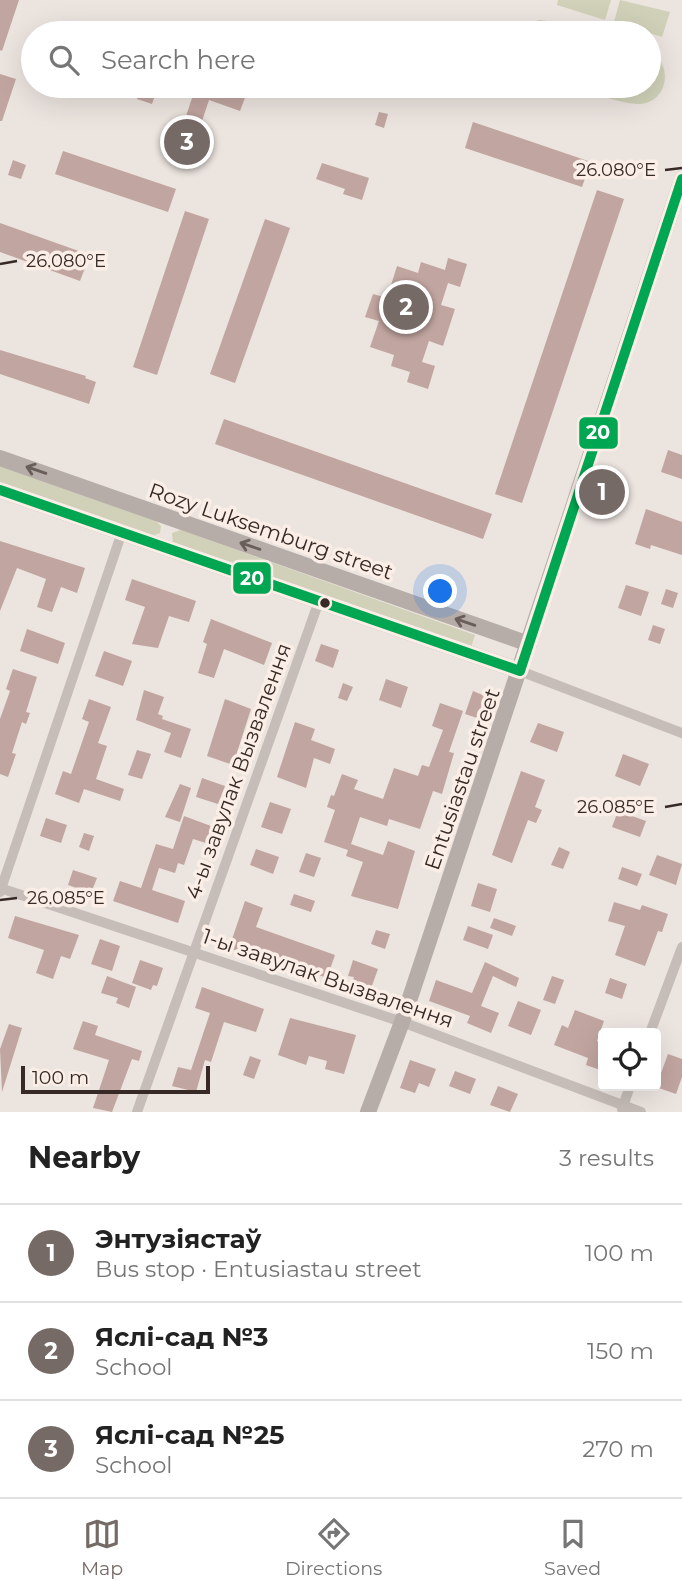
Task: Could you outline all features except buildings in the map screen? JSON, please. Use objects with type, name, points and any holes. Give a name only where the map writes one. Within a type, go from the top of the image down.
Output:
[{"type":"main road","name":"Entusiastau street","points":[[368,1112],[402,1023],[682,178]]},
{"type":"main road","name":"Rozy Luksemburg street","points":[[0,458],[529,645]]},
{"type":"main road","points":[[0,490],[520,671]]},
{"type":"street","points":[[0,890],[122,533]]},
{"type":"street","name":"4-ы завулак Вызвалення","points":[[137,1112],[319,601]]},
{"type":"street","points":[[520,671],[682,733]]},
{"type":"street","name":"1-ы завулак Вызвалення","points":[[0,890],[193,951],[402,1023],[622,1109],[641,1112]]},
{"type":"street","points":[[652,1028],[682,947]]},
{"type":"street","points":[[622,1109],[628,1091]]},
{"type":"green space","points":[[558,0],[611,0],[605,20],[557,5]]},
{"type":"green space","points":[[620,0],[670,12],[662,37],[661,21],[614,21]]},
{"type":"green space","points":[[661,63],[665,74],[661,91]]},
{"type":"green space","points":[[608,98],[656,98],[647,103],[621,102]]},
{"type":"green space","points":[[0,466],[156,521],[161,526],[160,533],[151,536],[0,482]]},
{"type":"green space","points":[[181,530],[475,635],[470,650],[173,543],[172,533]]},
{"type":"transit line","name":"20","points":[[0,490],[520,671],[682,179]]},
{"type":"place","name":"Яслі-сад №25","points":[[187,142]]},
{"type":"place","name":"Яслі-сад №3","points":[[406,307]]},
{"type":"place","name":"Энтузіястаў","points":[[602,492]]}]
